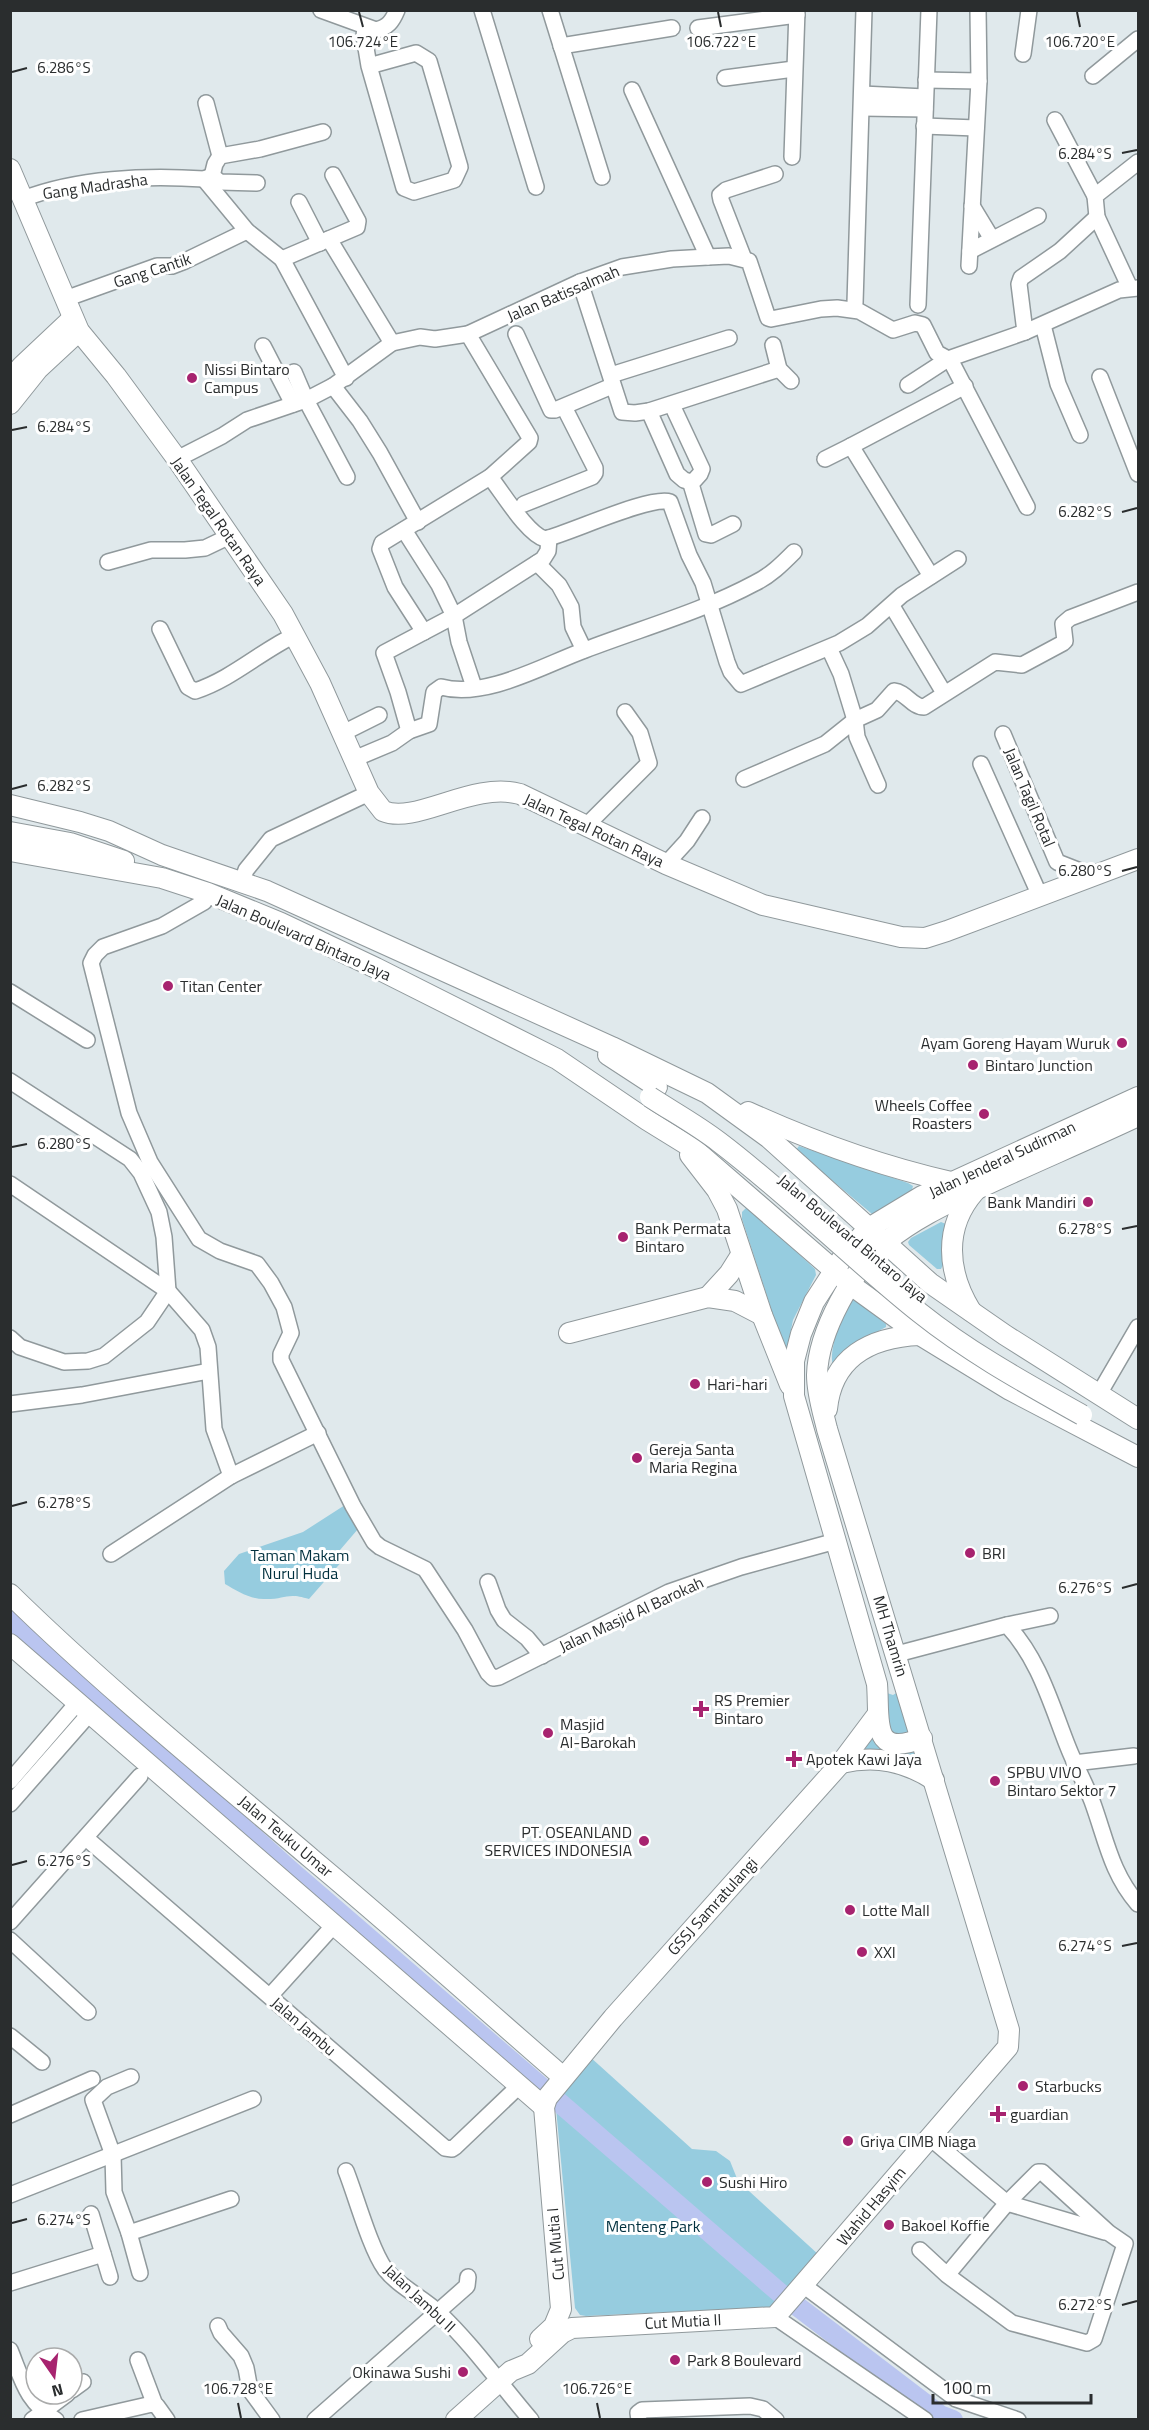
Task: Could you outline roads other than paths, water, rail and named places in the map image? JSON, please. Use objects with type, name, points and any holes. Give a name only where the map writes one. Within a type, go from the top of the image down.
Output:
[{"type":"main road","name":"Jalan Tegal Rotan Raya","points":[[10,168],[76,324],[177,459],[298,639],[369,793],[382,811],[403,815],[481,792],[509,791],[587,825],[666,864],[763,905],[793,914],[914,939],[947,931],[1138,859]]},
{"type":"main road","points":[[10,380],[22,366],[76,324]]},
{"type":"main road","points":[[10,404],[76,324]]},
{"type":"main road","name":"Jalan Boulevard Bintaro Jaya","points":[[10,806],[100,828],[162,855],[242,881],[579,1033],[707,1094],[769,1138],[930,1283],[1090,1404],[1134,1454]]},
{"type":"main road","points":[[10,820],[79,833],[162,855]]},
{"type":"main road","points":[[10,832],[70,843],[129,863],[162,878]]},
{"type":"main road","name":"Jalan Boulevard Bintaro Jaya","points":[[10,851],[162,878],[208,893],[281,923],[539,1049],[580,1073],[674,1138],[694,1149],[716,1166],[801,1244],[882,1309],[920,1335],[1010,1390],[1134,1454]]},
{"type":"main road","name":"Jalan Boulevard Bintaro Jaya","points":[[579,1033],[734,1154],[902,1298],[947,1333],[1014,1376],[1138,1420]]},
{"type":"main road","name":"Jalan Boulevard Bintaro Jaya","points":[[580,1073],[615,1077],[653,1092]]},
{"type":"main road","points":[[707,1094],[801,1136],[892,1167],[951,1182]]},
{"type":"main road","name":"Jalan Jenderal Sudirman","points":[[869,1228],[922,1196],[1138,1097]]},
{"type":"main road","name":"Jalan Jenderal Sudirman","points":[[885,1242],[936,1209],[1138,1116]]},
{"type":"main road","points":[[674,1138],[693,1158],[717,1190],[727,1209],[762,1315],[794,1396]]},
{"type":"main road","points":[[972,1313],[954,1275],[951,1247],[957,1220],[965,1204],[977,1189]]},
{"type":"main road","points":[[801,1244],[816,1250],[832,1248],[839,1244],[849,1231],[851,1219],[842,1204]]},
{"type":"main road","name":"MH Thamrin","points":[[869,1228],[833,1270],[814,1302],[801,1334],[794,1361],[794,1396],[877,1684],[877,1715]]},
{"type":"main road","name":"MH Thamrin","points":[[885,1242],[862,1267],[831,1321],[817,1375],[820,1401],[1009,2030],[1010,2043]]},
{"type":"main road","points":[[708,1297],[729,1274],[741,1255]]},
{"type":"main road","points":[[882,1309],[877,1293],[885,1271],[897,1263],[911,1266]]},
{"type":"main road","points":[[570,1333],[708,1297],[735,1301],[762,1315]]},
{"type":"main road","points":[[827,1429],[827,1408],[832,1386],[849,1360],[864,1348],[880,1341],[900,1336],[920,1335]]},
{"type":"main road","name":"Jalan Teuku Umar","points":[[10,1594],[165,1734],[396,1929],[528,2073],[553,2092]]},
{"type":"main road","name":"Jalan Teuku Umar","points":[[10,1644],[79,1714],[335,1924],[553,2092]]},
{"type":"main road","points":[[877,1715],[887,1742],[901,1746],[922,1738]]},
{"type":"main road","name":"GSSJ Samratulangi","points":[[553,2092],[617,2013],[842,1763],[877,1715]]},
{"type":"main road","points":[[842,1763],[857,1760],[890,1760],[906,1764],[934,1780]]},
{"type":"main road","name":"Wahid Hasyim","points":[[777,2316],[929,2137],[1006,2051],[1010,2043]]},
{"type":"main road","name":"Cut Mutia I","points":[[553,2092],[561,2309]]},
{"type":"main road","points":[[456,2420],[505,2376],[521,2356],[554,2326],[561,2309],[570,2320],[586,2325]]},
{"type":"main road","name":"Cut Mutia II","points":[[505,2376],[528,2364],[567,2330],[586,2325],[777,2316]]},
{"type":"street","points":[[321,10],[364,28],[375,30],[384,28],[392,21],[397,10]]},
{"type":"street","points":[[482,10],[536,187]]},
{"type":"street","points":[[550,10],[602,177]]},
{"type":"street","points":[[855,303],[864,10]]},
{"type":"street","points":[[918,305],[929,10]]},
{"type":"street","points":[[978,10],[979,81],[970,259],[992,240],[1038,216]]},
{"type":"street","points":[[1023,54],[1029,10]]},
{"type":"street","points":[[698,28],[797,13],[792,157]]},
{"type":"street","points":[[364,28],[369,66],[404,188],[414,192],[454,180],[460,167],[429,61],[416,53],[369,66]]},
{"type":"street","points":[[561,46],[672,28]]},
{"type":"street","points":[[1093,76],[1137,43]]},
{"type":"street","points":[[725,78],[794,69]]},
{"type":"street","points":[[926,80],[979,81]]},
{"type":"street","points":[[632,90],[708,257]]},
{"type":"street","points":[[862,101],[925,103]]},
{"type":"street","points":[[206,103],[220,156],[208,177],[248,231],[282,259],[346,378]]},
{"type":"street","points":[[1055,120],[1095,196],[1097,217],[1129,289]]},
{"type":"street","points":[[924,126],[976,128]]},
{"type":"street","points":[[220,156],[260,149],[323,132]]},
{"type":"street","points":[[1095,196],[1138,162]]},
{"type":"street","points":[[775,174],[726,190],[720,195],[744,259],[751,265],[768,318],[771,320],[821,309],[837,308],[859,311],[893,330],[919,324],[923,326],[937,353],[948,359],[964,386],[1027,507]]},
{"type":"street","points":[[282,259],[358,224],[333,175]]},
{"type":"street","name":"Gang Madrasha","points":[[23,199],[40,193],[132,177],[208,177],[220,182],[257,183]]},
{"type":"street","points":[[298,202],[392,343]]},
{"type":"street","points":[[972,206],[992,240]]},
{"type":"street","points":[[1025,332],[1019,284],[1021,278],[1060,251],[1097,217]]},
{"type":"street","name":"Gang Cantik","points":[[65,299],[157,266],[172,266],[248,231]]},
{"type":"street","name":"Jalan Batissalmah","points":[[177,459],[222,436],[247,420],[300,402],[333,386],[392,343],[420,337],[435,339],[468,334],[580,282],[622,267],[672,259],[708,257],[744,259]]},
{"type":"street","points":[[1109,268],[1129,289]]},
{"type":"street","points":[[580,282],[622,412],[649,411],[672,405],[779,369]]},
{"type":"street","points":[[908,385],[948,359],[1025,332],[1129,289]]},
{"type":"street","points":[[1043,325],[1058,384],[1080,435]]},
{"type":"street","points":[[424,632],[395,586],[380,549],[382,543],[490,477],[527,446],[530,438],[468,334]]},
{"type":"street","points":[[516,334],[551,410],[564,407],[612,380],[729,338]]},
{"type":"street","points":[[773,345],[779,369],[791,381]]},
{"type":"street","points":[[263,346],[347,477]]},
{"type":"street","points":[[294,372],[300,402]]},
{"type":"street","points":[[1100,377],[1138,474]]},
{"type":"street","points":[[333,386],[360,421],[380,453],[418,522]]},
{"type":"street","points":[[825,459],[964,386]]},
{"type":"street","points":[[672,405],[702,469],[691,482]]},
{"type":"street","points":[[524,504],[592,477],[596,473],[564,407]]},
{"type":"street","points":[[649,411],[677,474],[691,482]]},
{"type":"street","points":[[851,446],[931,576]]},
{"type":"street","points":[[490,477],[529,530],[537,537],[549,538],[644,504],[668,501],[672,505],[689,555],[703,583],[731,672],[741,684],[829,648],[867,626],[902,595],[958,559]]},
{"type":"street","points":[[691,482],[706,534],[711,535],[733,524]]},
{"type":"street","points":[[404,530],[439,585],[454,616],[459,642],[474,687]]},
{"type":"street","points":[[108,562],[151,550],[205,548],[230,536]]},
{"type":"street","points":[[409,731],[384,653],[454,616],[537,562],[547,555],[549,538]]},
{"type":"street","points":[[354,759],[392,743],[409,731],[429,724],[434,692],[441,687],[455,691],[510,680],[584,650],[709,606],[756,583],[780,567],[794,552]]},
{"type":"street","points":[[537,562],[559,585],[564,594],[571,608],[573,627],[584,650]]},
{"type":"street","points":[[744,779],[825,744],[855,720],[877,710],[894,691],[899,691],[921,707],[995,662],[1024,664],[1063,643],[1065,641],[1063,624],[1070,618],[1137,596]]},
{"type":"street","points":[[892,606],[944,693]]},
{"type":"street","points":[[160,629],[191,690],[201,689],[258,658],[277,644],[298,639]]},
{"type":"street","points":[[829,648],[841,675],[855,720],[857,737],[878,785]]},
{"type":"street","points":[[587,825],[649,763],[640,733],[625,712]]},
{"type":"street","points":[[343,733],[379,715]]},
{"type":"street","name":"Jalan Tagil Rotal","points":[[1003,734],[1057,862],[1080,871],[1088,878]]},
{"type":"street","points":[[981,764],[1040,896]]},
{"type":"street","points":[[242,881],[246,870],[271,838],[369,793]]},
{"type":"street","points":[[666,864],[687,841],[702,818]]},
{"type":"street","points":[[111,1554],[231,1476],[318,1433],[281,1360],[291,1333],[284,1307],[271,1283],[256,1264],[220,1251],[199,1239],[150,1162],[129,1113],[91,963],[103,947],[162,926],[204,902],[208,893]]},
{"type":"street","points":[[10,992],[87,1040]]},
{"type":"street","points":[[10,1081],[130,1159],[141,1173],[159,1212],[164,1237],[168,1291],[147,1322],[104,1356],[88,1361],[64,1362],[20,1347],[10,1338]]},
{"type":"street","points":[[10,1184],[168,1291],[202,1330],[208,1347],[214,1429],[231,1476]]},
{"type":"street","points":[[1090,1404],[1138,1327]]},
{"type":"street","points":[[10,1404],[82,1395],[209,1371]]},
{"type":"street","name":"Jalan Masjid Al Barokah","points":[[318,1433],[353,1506],[374,1542],[425,1569],[465,1630],[488,1673],[494,1678],[669,1592],[741,1567],[836,1541]]},
{"type":"street","points":[[488,1582],[504,1620],[527,1638],[542,1656]]},
{"type":"street","points":[[897,1653],[1050,1616]]},
{"type":"street","points":[[1007,1625],[1022,1643],[1045,1685],[1074,1763],[1092,1800],[1114,1870],[1138,1904]]},
{"type":"street","points":[[10,1781],[79,1714]]},
{"type":"street","points":[[12,1798],[79,1714]]},
{"type":"street","points":[[1074,1763],[1134,1756]]},
{"type":"street","points":[[10,1922],[140,1776]]},
{"type":"street","name":"Jalan Jambu","points":[[86,1838],[448,2149],[455,2147],[528,2073]]},
{"type":"street","points":[[270,1996],[335,1924]]},
{"type":"street","points":[[10,1940],[87,2012]]},
{"type":"street","points":[[10,2036],[42,2062]]},
{"type":"street","points":[[130,2077],[107,2087],[93,2100],[113,2155],[114,2192],[140,2272]]},
{"type":"street","points":[[10,2115],[92,2079]]},
{"type":"street","points":[[10,2195],[253,2100]]},
{"type":"street","points":[[929,2137],[1007,2203],[1109,2233]]},
{"type":"street","name":"Jalan Jambu II","points":[[346,2171],[376,2251],[386,2269],[438,2311],[488,2364],[505,2376],[531,2420]]},
{"type":"street","points":[[920,2250],[947,2275],[1012,2323],[1091,2342],[1094,2339],[1125,2247],[1123,2241],[1109,2233],[1042,2172],[1035,2174],[1007,2203],[947,2275]]},
{"type":"street","points":[[129,2233],[231,2199]]},
{"type":"street","points":[[91,2214],[110,2277]]},
{"type":"street","points":[[10,2283],[103,2254]]},
{"type":"street","points":[[315,2420],[467,2286],[468,2277]]},
{"type":"street","points":[[802,2286],[956,2398],[1017,2420]]},
{"type":"street","points":[[777,2316],[925,2420]]},
{"type":"street","points":[[218,2326],[221,2333],[241,2356],[250,2390],[272,2420]]},
{"type":"street","points":[[11,2355],[37,2415]]},
{"type":"street","points":[[138,2360],[155,2404],[167,2420]]},
{"type":"street","points":[[82,2420],[155,2404]]},
{"type":"street","points":[[37,2415],[50,2406]]},
{"type":"street","points":[[639,2420],[638,2413],[642,2410],[750,2406],[763,2409],[776,2420]]},
{"type":"street","points":[[37,2415],[56,2420]]},
{"type":"waterway","points":[[10,1618],[291,1871],[780,2293],[940,2415],[953,2420]]},
{"type":"place","name":"Nissi Bintaro Campus","points":[[192,378]]},
{"type":"place","name":"Titan Center","points":[[168,986]]},
{"type":"place","name":"Ayam Goreng Hayam Wuruk","points":[[1122,1043]]},
{"type":"place","name":"Bintaro Junction","points":[[973,1065]]},
{"type":"place","name":"Wheels Coffee Roasters","points":[[984,1114]]},
{"type":"place","name":"Bank Mandiri","points":[[1088,1202]]},
{"type":"place","name":"Bank Permata Bintaro","points":[[623,1237]]},
{"type":"place","name":"Hari-hari","points":[[695,1384]]},
{"type":"place","name":"Gereja Santa Maria Regina","points":[[637,1458]]},
{"type":"place","name":"BRI","points":[[970,1553]]},
{"type":"place","name":"RS Premier Bintaro","points":[[701,1709]]},
{"type":"place","name":"Masjid Al-Barokah","points":[[548,1733]]},
{"type":"place","name":"Apotek Kawi Jaya","points":[[794,1759]]},
{"type":"place","name":"SPBU VIVO Bintaro Sektor 7","points":[[995,1781]]},
{"type":"place","name":"PT. OSEANLAND SERVICES INDONESIA","points":[[644,1841]]},
{"type":"place","name":"Lotte Mall","points":[[850,1910]]},
{"type":"place","name":"XXI","points":[[862,1952]]},
{"type":"place","name":"Starbucks","points":[[1023,2086]]},
{"type":"place","name":"guardian","points":[[998,2114]]},
{"type":"place","name":"Griya CIMB Niaga","points":[[848,2141]]},
{"type":"place","name":"Sushi Hiro","points":[[707,2182]]},
{"type":"place","name":"Bakoel Koffie","points":[[889,2225]]},
{"type":"place","name":"Park 8 Boulevard","points":[[675,2360]]},
{"type":"place","name":"Okinawa Sushi","points":[[463,2372]]},
{"type":"park label","name":"Taman Makam Nurul Huda","points":[[300,1564]]},
{"type":"park label","name":"Menteng Park","points":[[653,2226]]}]
